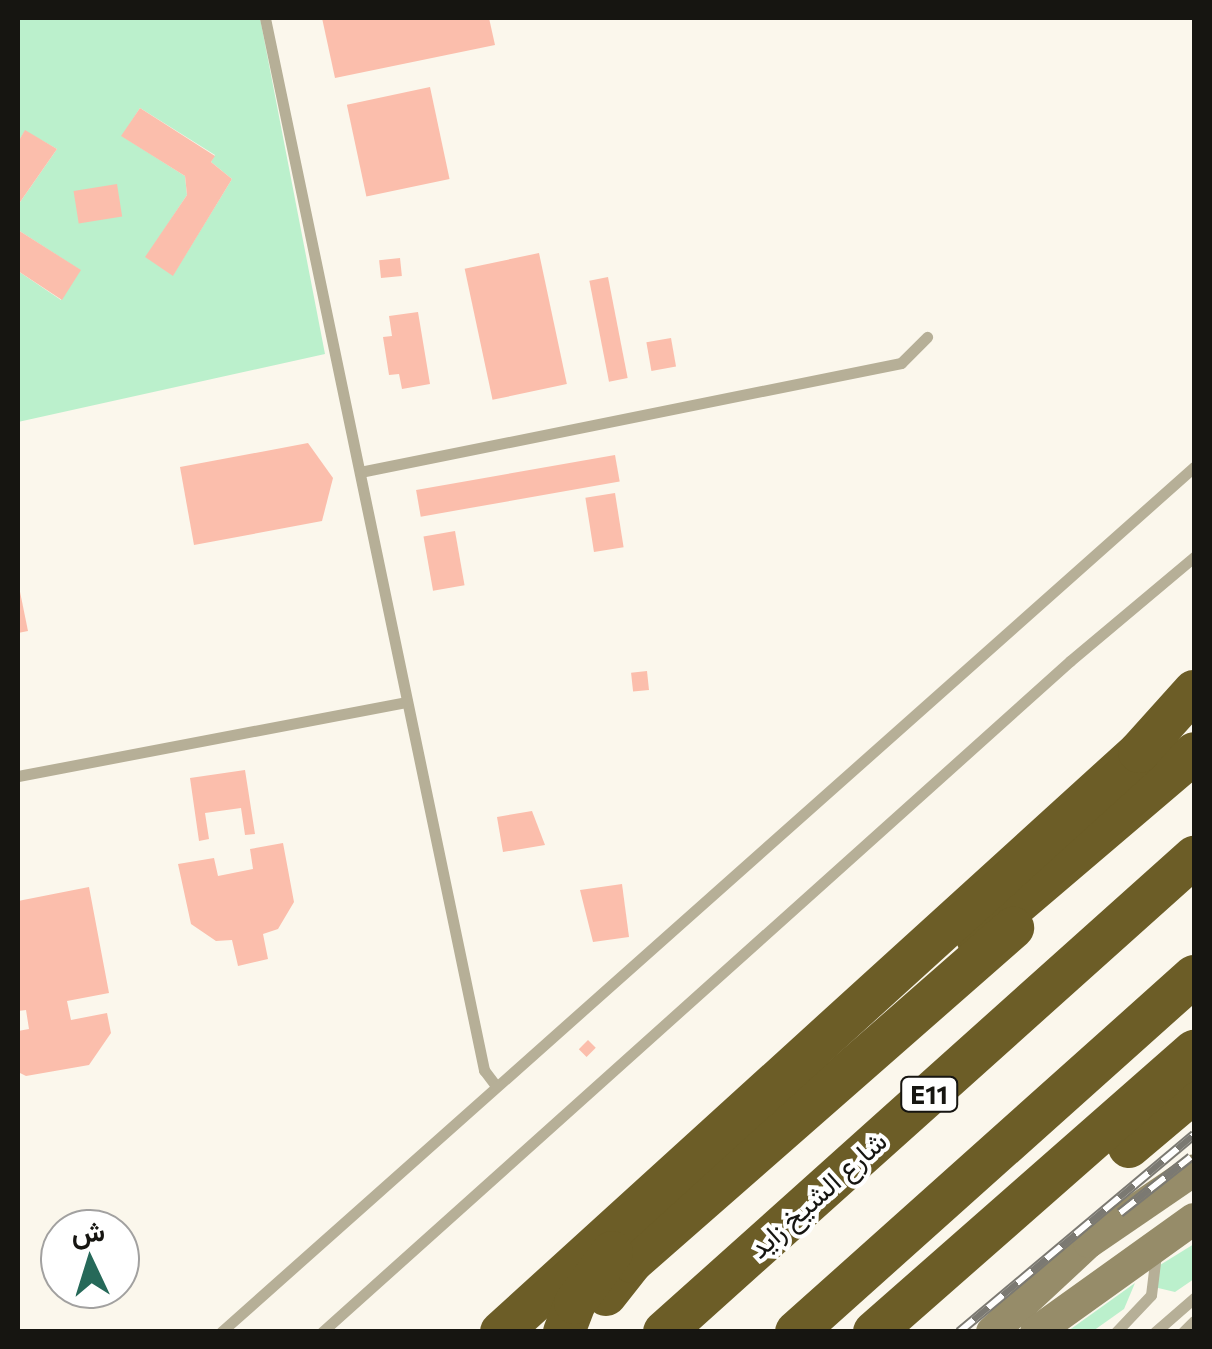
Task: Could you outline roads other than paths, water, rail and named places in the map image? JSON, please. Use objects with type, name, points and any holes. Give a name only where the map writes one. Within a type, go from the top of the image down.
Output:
[{"type":"highway","points":[[564,1332],[592,1273],[616,1248],[1094,858],[1194,691]]},
{"type":"highway","points":[[1148,769],[1194,710]]},
{"type":"highway","points":[[501,1332],[1148,769],[1194,742]]},
{"type":"highway","points":[[1148,769],[1194,753]]},
{"type":"highway","name":"شارع الشيخ زايد","points":[[664,1332],[1194,857]]},
{"type":"highway","points":[[796,1332],[1194,976]]},
{"type":"highway","points":[[874,1332],[1194,1051]]},
{"type":"highway","points":[[911,1332],[1194,1092]]},
{"type":"highway","points":[[589,1332],[632,1262],[789,1109]]},
{"type":"street","points":[[992,1332],[1089,1242],[1194,1170]]},
{"type":"street","points":[[1074,1301],[1107,1258],[1194,1202]]},
{"type":"street","points":[[1036,1332],[1156,1242],[1194,1219]]},
{"type":"lane","points":[[265,18],[484,1070],[496,1086]]},
{"type":"lane","points":[[360,472],[901,363],[927,337]]},
{"type":"lane","points":[[221,1332],[1194,467]]},
{"type":"lane","points":[[322,1332],[1057,672],[1194,557]]},
{"type":"lane","points":[[18,776],[408,702]]},
{"type":"lane","points":[[1116,1332],[1151,1295],[1156,1242]]},
{"type":"lane","points":[[1155,1332],[1194,1298]]},
{"type":"lane","points":[[1183,1332],[1194,1322]]},
{"type":"railway","points":[[959,1332],[1194,1135]]},
{"type":"railway","points":[[1120,1213],[1191,1157]]}]
